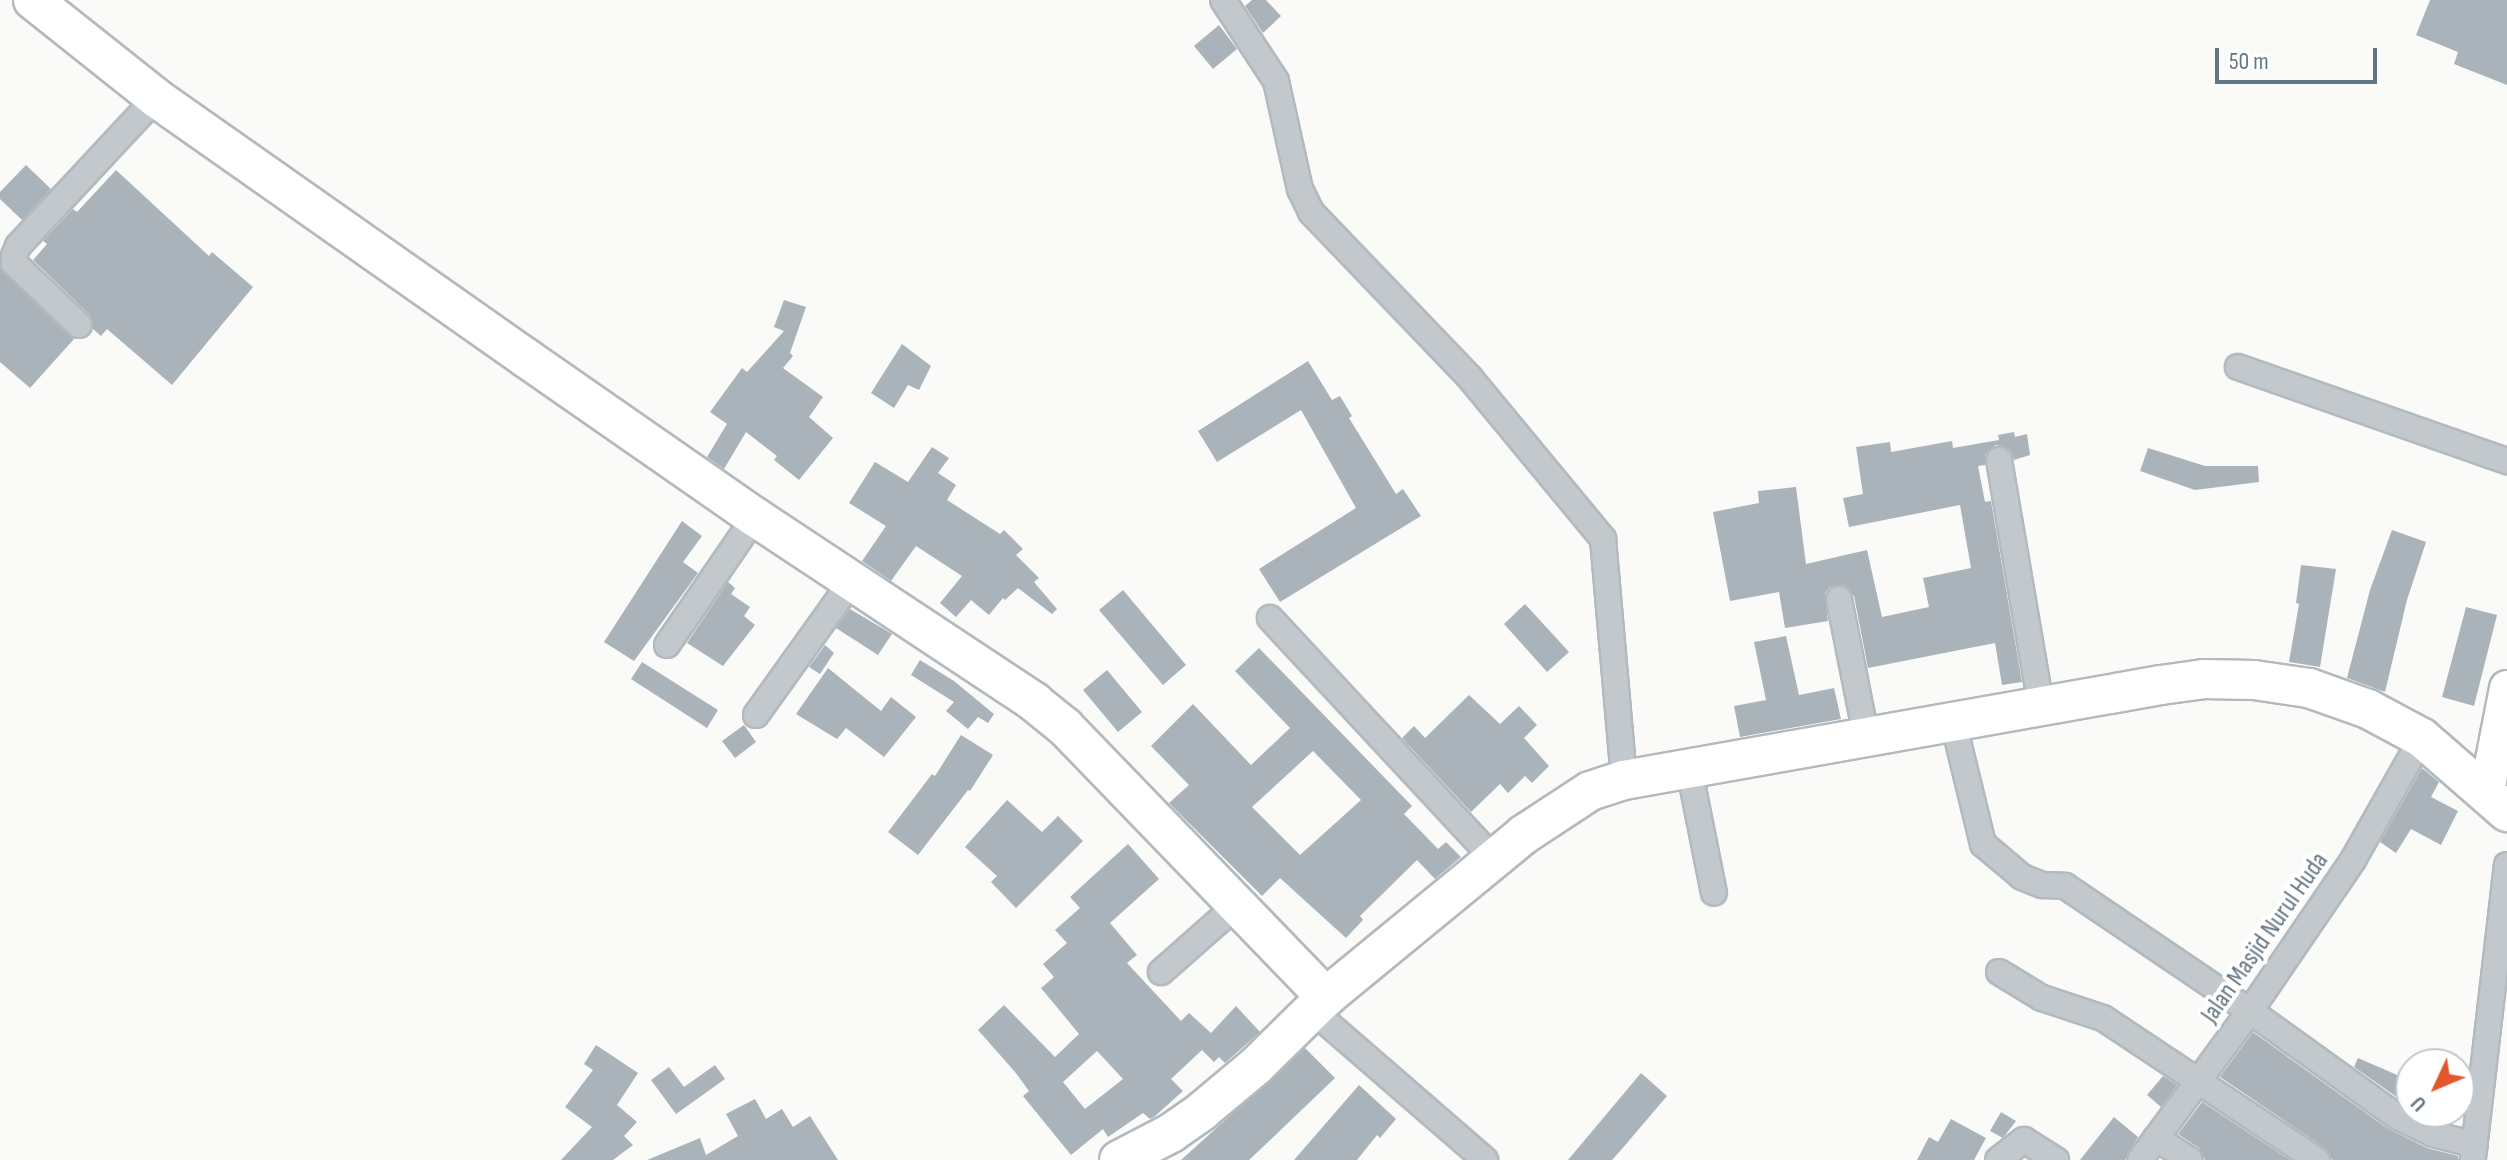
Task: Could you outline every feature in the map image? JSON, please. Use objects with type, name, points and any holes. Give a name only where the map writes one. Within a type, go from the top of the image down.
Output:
[{"type":"main road","points":[[33,0],[156,98],[755,517],[1048,713],[1237,905],[1319,1003]]},
{"type":"main road","points":[[1119,1160],[1171,1133],[1202,1111],[1257,1065],[1319,1003],[1493,858],[1568,804],[1590,791],[1624,780],[1866,735],[2204,679],[2254,680],[2309,688],[2339,697],[2422,738],[2497,801]]},
{"type":"main road","points":[[2497,801],[2507,688]]},
{"type":"street","points":[[1223,0],[1276,81],[1300,189],[1311,212],[1470,378],[1603,539],[1624,780]]},
{"type":"street","points":[[79,325],[14,263],[14,256],[18,246],[156,98]]},
{"type":"street","points":[[2238,367],[2507,461]]},
{"type":"street","points":[[1999,460],[2041,705]]},
{"type":"street","points":[[667,645],[755,517]]},
{"type":"street","points":[[756,715],[852,581]]},
{"type":"street","points":[[1839,599],[1866,735]]},
{"type":"street","points":[[1270,618],[1493,858]]},
{"type":"street","points":[[1953,721],[1982,841],[1992,853],[2028,881],[2065,886],[2250,1011],[2396,1116],[2474,1152],[2507,865]]},
{"type":"street","name":"Jalan Masjid Nurul Huda","points":[[2140,1160],[2250,1011],[2353,860],[2422,738]]},
{"type":"street","points":[[1689,768],[1714,893]]},
{"type":"street","points":[[1161,972],[1237,905]]},
{"type":"street","points":[[1999,972],[2042,998],[2103,1018],[2317,1160]]},
{"type":"street","points":[[1319,1003],[1485,1160]]},
{"type":"street","points":[[2156,1138],[2190,1160]]},
{"type":"street","points":[[1998,1160],[2024,1140],[2056,1160]]},
{"type":"building","points":[[1252,0],[1266,0],[1281,16],[1263,33],[1245,6]]},
{"type":"building","points":[[2430,0],[2507,0],[2507,85],[2454,64],[2458,52],[2416,35]]},
{"type":"building","points":[[1219,25],[1237,49],[1213,69],[1194,46]]},
{"type":"building","points":[[26,165],[51,189],[22,220],[0,199],[0,192]]},
{"type":"building","points":[[116,170],[209,256],[212,252],[253,287],[172,385],[107,329],[101,336],[93,329],[89,314],[33,260],[47,244],[43,241],[73,209],[77,212]]},
{"type":"building","points":[[0,268],[74,339],[30,388],[0,362]]},
{"type":"building","points":[[784,300],[806,307],[790,353],[793,356],[783,368],[823,397],[809,417],[833,438],[799,480],[774,460],[777,456],[746,432],[724,469],[707,457],[727,424],[710,412],[742,368],[747,372],[784,331],[774,327]]},
{"type":"building","points":[[902,344],[931,366],[919,390],[908,385],[894,408],[871,393]]},
{"type":"building","points":[[1308,361],[1332,400],[1340,396],[1352,416],[1349,418],[1396,494],[1403,489],[1421,516],[1280,602],[1259,569],[1356,508],[1301,410],[1217,462],[1198,431]]},
{"type":"building","points":[[2014,432],[2015,437],[2027,434],[2030,455],[2014,460],[2010,450],[1996,445],[1985,454],[1985,465],[1978,466],[1985,502],[1991,501],[2022,682],[2002,685],[1995,643],[1868,668],[1854,596],[1843,585],[1830,587],[1825,593],[1828,621],[1785,628],[1779,592],[1730,601],[1713,512],[1759,503],[1758,491],[1796,487],[1806,564],[1867,550],[1882,617],[1929,607],[1923,578],[1971,568],[1960,505],[1849,527],[1843,498],[1863,494],[1856,447],[1890,442],[1891,452],[1952,441],[1953,448],[1999,440],[1998,435]]},
{"type":"building","points":[[932,447],[949,458],[938,473],[956,485],[947,500],[1000,534],[1004,530],[1023,549],[1016,555],[1039,578],[1034,582],[1057,609],[1052,614],[1018,588],[1005,600],[1003,598],[989,615],[971,600],[956,617],[940,603],[962,576],[916,546],[891,581],[862,561],[886,526],[849,503],[875,462],[908,482]]},
{"type":"building","points":[[2148,448],[2205,466],[2258,466],[2259,482],[2195,490],[2140,471]]},
{"type":"building","points":[[682,521],[702,536],[683,562],[698,573],[634,661],[604,642]]},
{"type":"building","points":[[2392,530],[2426,542],[2407,600],[2385,692],[2347,678],[2370,590]]},
{"type":"building","points":[[2301,565],[2336,569],[2320,667],[2289,662],[2299,604],[2296,603]]},
{"type":"building","points":[[728,582],[735,588],[731,594],[750,607],[744,616],[755,625],[723,666],[687,643]]},
{"type":"building","points":[[1123,590],[1186,665],[1163,685],[1099,610]]},
{"type":"building","points":[[1525,604],[1569,652],[1547,672],[1504,624]]},
{"type":"building","points":[[2466,607],[2497,615],[2474,706],[2442,697]]},
{"type":"building","points":[[850,609],[892,634],[878,655],[836,628]]},
{"type":"building","points":[[1786,636],[1799,695],[1834,688],[1841,719],[1740,737],[1734,706],[1766,700],[1754,642]]},
{"type":"building","points":[[825,645],[834,653],[820,674],[809,667]]},
{"type":"building","points":[[1259,648],[1412,806],[1404,814],[1438,849],[1446,842],[1461,857],[1435,879],[1417,860],[1360,916],[1363,920],[1346,938],[1280,878],[1262,896],[1169,803],[1189,785],[1151,746],[1193,704],[1251,765],[1290,728],[1235,671]],"holes":[[[1313,751],[1361,800],[1300,855],[1252,807]]]},
{"type":"building","points":[[920,660],[954,681],[994,714],[988,723],[978,717],[968,729],[946,711],[954,702],[911,675]]},
{"type":"building","points":[[642,662],[718,710],[707,728],[631,679]]},
{"type":"building","points":[[828,668],[881,711],[891,697],[916,717],[884,757],[846,728],[837,739],[796,714]]},
{"type":"building","points":[[1107,670],[1142,712],[1118,732],[1083,690]]},
{"type":"building","points":[[1469,695],[1500,724],[1519,706],[1537,725],[1524,738],[1549,766],[1532,783],[1525,776],[1508,793],[1500,784],[1471,812],[1402,738],[1414,726],[1425,738]]},
{"type":"building","points":[[744,725],[756,742],[735,758],[722,741]]},
{"type":"building","points":[[961,735],[993,755],[970,791],[918,855],[888,832],[932,774],[935,776]]},
{"type":"building","points":[[2422,768],[2439,782],[2431,797],[2458,811],[2441,845],[2411,829],[2396,853],[2380,842]]},
{"type":"building","points":[[1007,800],[1042,832],[1058,816],[1083,841],[1016,908],[991,882],[997,876],[965,847]]},
{"type":"building","points":[[1128,844],[1159,879],[1110,923],[1137,955],[1127,963],[1181,1021],[1189,1013],[1211,1033],[1236,1006],[1260,1032],[1225,1063],[1219,1057],[1214,1062],[1202,1050],[1171,1079],[1183,1091],[1154,1117],[1150,1119],[1143,1113],[1108,1137],[1103,1129],[1071,1155],[1023,1096],[1029,1091],[1015,1072],[978,1030],[1004,1005],[1055,1057],[1079,1034],[1041,988],[1054,977],[1043,964],[1067,943],[1055,930],[1080,908],[1070,897]],"holes":[[[1097,1051],[1123,1079],[1085,1109],[1063,1082]]]},
{"type":"building","points":[[2253,1032],[2387,1128],[2427,1148],[2458,1156],[2459,1160],[2332,1160],[2325,1148],[2220,1077]]},
{"type":"building","points":[[596,1045],[638,1073],[617,1105],[637,1122],[624,1136],[633,1145],[613,1160],[561,1160],[592,1127],[565,1107],[593,1070],[584,1064]]},
{"type":"building","points":[[1305,1048],[1335,1078],[1249,1160],[1181,1160]]},
{"type":"building","points":[[2358,1058],[2395,1074],[2395,1096],[2354,1067]]},
{"type":"building","points":[[715,1065],[725,1079],[676,1114],[651,1080],[669,1067],[684,1087]]},
{"type":"building","points":[[1641,1073],[1667,1096],[1612,1160],[1568,1160]]},
{"type":"building","points":[[2163,1076],[2177,1085],[2161,1107],[2147,1095]]},
{"type":"building","points":[[1359,1085],[1396,1119],[1380,1138],[1377,1135],[1357,1160],[1294,1160]]},
{"type":"building","points":[[755,1099],[766,1119],[782,1109],[793,1127],[810,1116],[838,1160],[647,1160],[700,1138],[706,1155],[738,1136],[726,1114]]},
{"type":"building","points":[[2202,1102],[2290,1160],[2205,1160],[2199,1148],[2178,1134]]},
{"type":"building","points":[[2001,1112],[2016,1121],[2003,1138],[1990,1131]]},
{"type":"building","points":[[2114,1117],[2138,1137],[2125,1160],[2080,1160]]},
{"type":"building","points":[[1951,1119],[1986,1138],[1974,1160],[1917,1160],[1929,1137],[1938,1142]]}]
